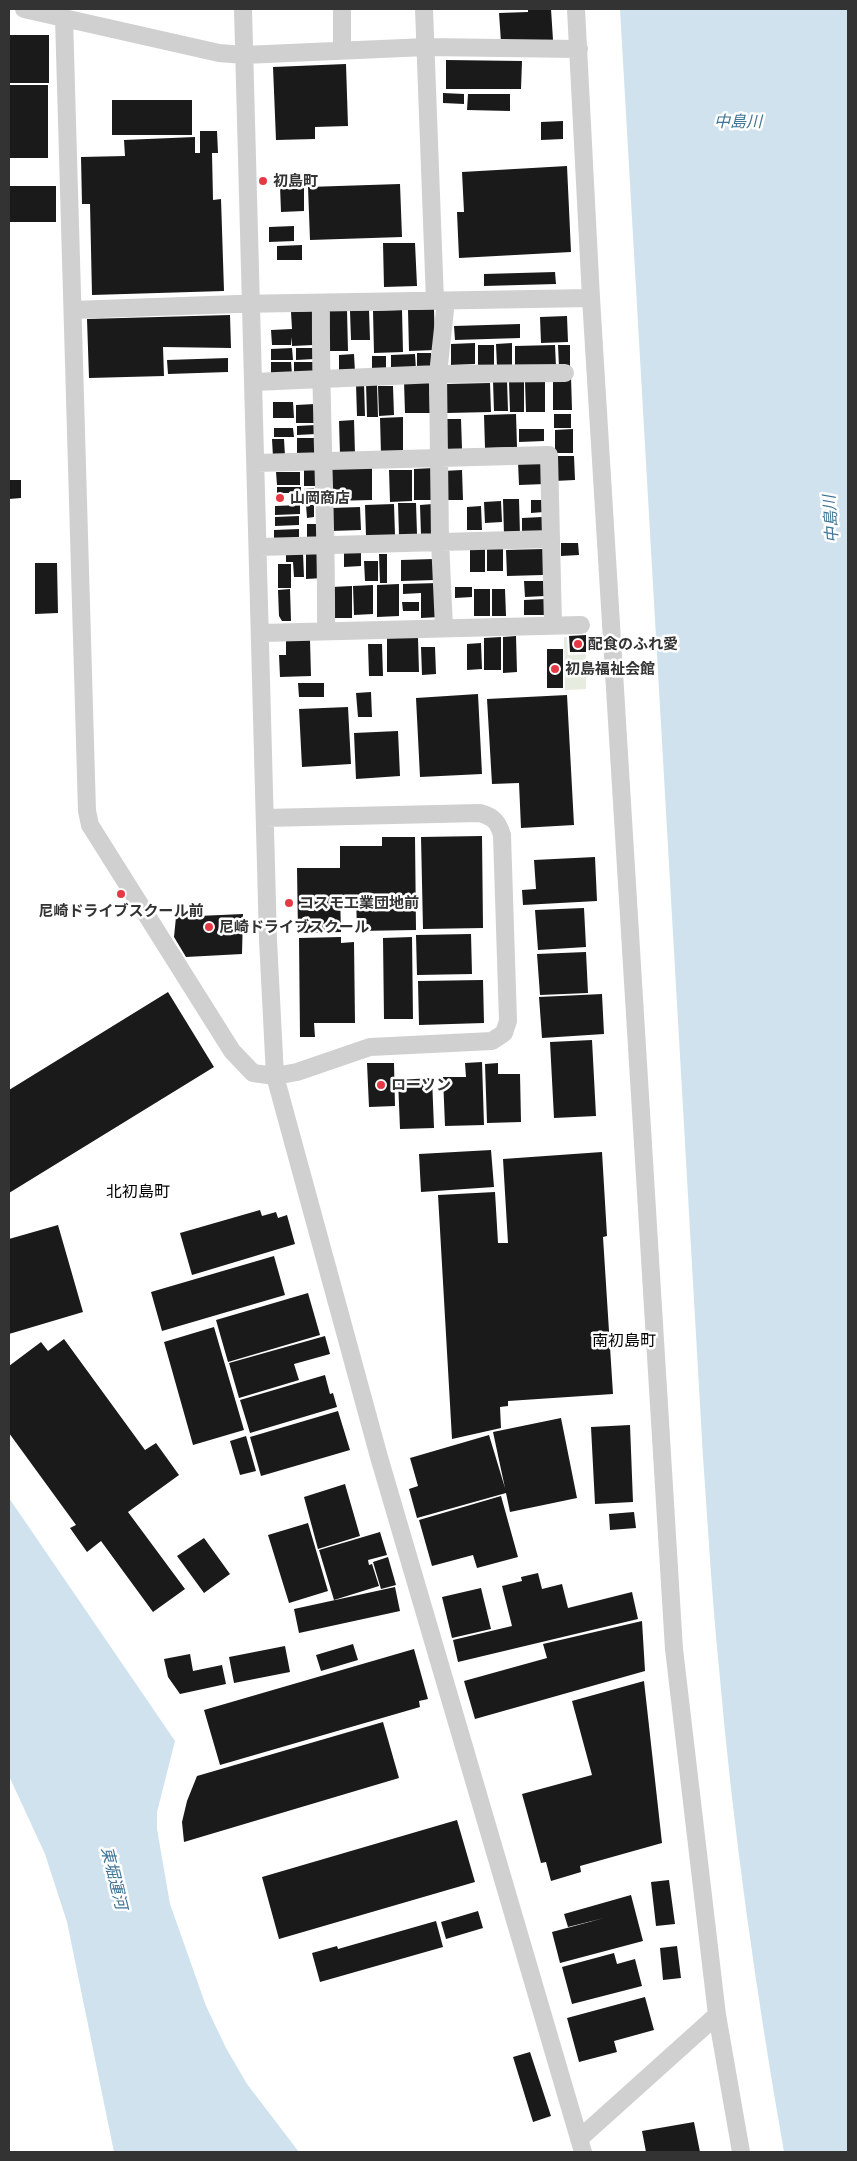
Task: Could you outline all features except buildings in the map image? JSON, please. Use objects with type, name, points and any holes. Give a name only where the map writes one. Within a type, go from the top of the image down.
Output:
[{"type":"street","points":[[24,9],[219,53],[244,55],[342,49],[426,47],[579,49]]},
{"type":"street","points":[[243,9],[259,547],[268,940],[275,1076],[382,1467],[581,2146],[717,2015]]},
{"type":"street","points":[[342,9],[342,49]]},
{"type":"street","points":[[424,9],[440,301],[438,458],[444,628]]},
{"type":"street","points":[[576,9],[590,298],[674,1649],[717,2015],[741,2152]]},
{"type":"street","points":[[64,18],[88,818],[94,832],[232,1051],[254,1074],[275,1076],[297,1072],[370,1047],[492,1041],[504,1033],[508,1021],[502,835],[499,824],[490,816],[480,813],[265,818]]},
{"type":"street","points":[[73,310],[252,304],[590,298]]},
{"type":"street","points":[[321,304],[320,379],[327,544],[326,631]]},
{"type":"street","points":[[254,382],[438,374],[565,373]]},
{"type":"street","points":[[256,463],[549,455],[553,625]]},
{"type":"street","points":[[259,547],[551,539]]},
{"type":"street","points":[[261,633],[581,625]]},
{"type":"shaded area","points":[[564,637],[567,637],[568,655],[586,654],[586,689],[565,690]]},
{"type":"water","name":"中島川","points":[[620,9],[848,9],[848,2152],[784,2152],[746,1911],[731,1789],[714,1615],[703,1457]]},
{"type":"water","name":"東堀運河","points":[[9,1498],[175,1741],[157,1812],[157,1829],[170,1904],[206,2006],[226,2048],[247,2084],[299,2152],[114,2152],[67,1922],[45,1854],[9,1776]]},
{"type":"place","name":"初島町","points":[[263,181]]},
{"type":"place","name":"山岡商店","points":[[280,498]]},
{"type":"place","name":"配食のふれ愛","points":[[578,644]]},
{"type":"place","name":"初島福祉会館","points":[[555,669]]},
{"type":"place","name":"尼崎ドライブスクール前","points":[[121,894]]},
{"type":"place","name":"コスモ工業団地前","points":[[289,903]]},
{"type":"place","name":"尼崎ドライブスクール","points":[[209,927]]},
{"type":"place","name":"ローソン","points":[[381,1085]]},
{"type":"district","name":"北初島町","points":[[138,1192]]},
{"type":"district","name":"南初島町","points":[[624,1341]]}]
